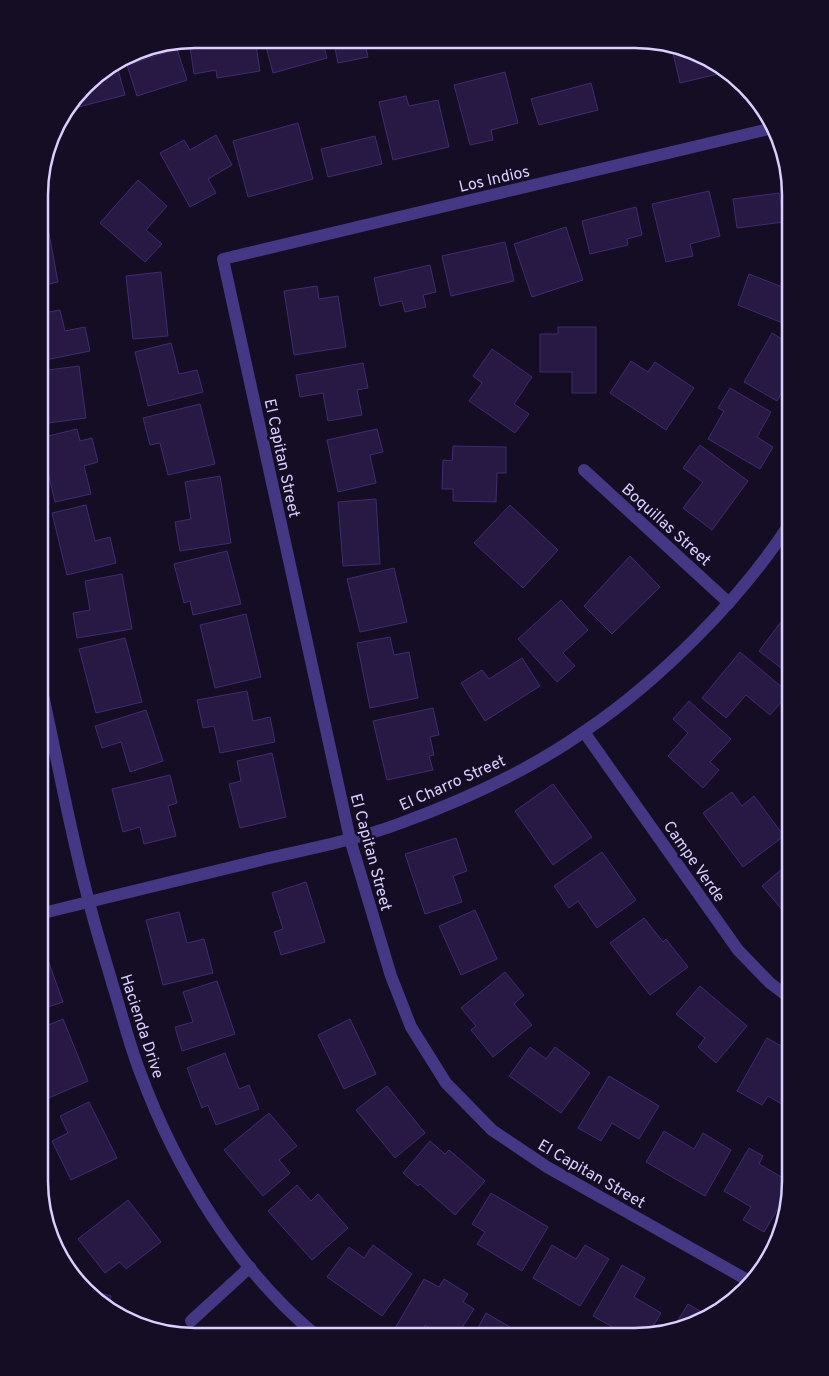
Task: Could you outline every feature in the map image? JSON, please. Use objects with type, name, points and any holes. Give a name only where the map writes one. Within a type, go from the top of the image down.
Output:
[{"type":"street","name":"Los Indios","points":[[223,259],[766,130]]},
{"type":"street","name":"El Capitan Street","points":[[223,259],[350,839],[391,976],[410,1026],[426,1055],[467,1108],[518,1150],[745,1279]]},
{"type":"street","name":"Boquillas Street","points":[[584,470],[729,602]]},
{"type":"street","name":"El Charro Street","points":[[47,912],[350,839],[401,824],[471,794],[522,769],[584,732],[613,711],[677,655],[729,602],[782,534]]},
{"type":"street","name":"Hacienda Drive","points":[[47,713],[89,902],[139,1071],[156,1113],[182,1168],[214,1221],[250,1267],[307,1328]]},
{"type":"street","name":"Campe Verde","points":[[584,732],[738,950],[770,983],[781,991]]},
{"type":"street","points":[[191,1321],[250,1267]]},
{"type":"building","points":[[190,47],[256,47],[260,71],[217,78],[216,70],[194,74]]},
{"type":"building","points":[[266,47],[324,47],[327,58],[273,73]]},
{"type":"building","points":[[335,47],[366,47],[368,57],[338,63]]},
{"type":"building","points":[[177,49],[187,80],[137,96],[127,65]]},
{"type":"building","points":[[673,53],[691,59],[718,74],[680,83]]},
{"type":"building","points":[[118,69],[125,95],[76,108],[98,84]]},
{"type":"building","points":[[505,72],[518,123],[491,130],[493,140],[470,145],[454,85]]},
{"type":"building","points":[[591,83],[598,110],[539,125],[531,99]]},
{"type":"building","points":[[406,96],[409,106],[438,100],[449,147],[393,160],[379,102]]},
{"type":"building","points":[[298,123],[313,179],[248,197],[233,141]]},
{"type":"building","points":[[216,135],[232,165],[208,179],[216,193],[190,207],[160,153],[184,140],[190,150]]},
{"type":"building","points":[[375,136],[382,164],[328,177],[321,149]]},
{"type":"building","points":[[138,180],[167,206],[146,230],[162,244],[145,262],[100,223]]},
{"type":"building","points":[[709,191],[720,236],[690,244],[693,256],[666,262],[652,204]]},
{"type":"building","points":[[779,193],[782,222],[737,228],[733,199]]},
{"type":"building","points":[[636,207],[642,235],[627,239],[628,245],[590,254],[582,221]]},
{"type":"building","points":[[566,227],[583,280],[532,297],[514,244]]},
{"type":"building","points":[[47,228],[58,282],[47,284]]},
{"type":"building","points":[[505,242],[514,281],[451,296],[442,256]]},
{"type":"building","points":[[430,265],[436,292],[423,295],[426,307],[405,312],[402,301],[380,306],[374,278]]},
{"type":"building","points":[[161,272],[168,336],[133,339],[126,276]]},
{"type":"building","points":[[749,274],[782,287],[782,323],[738,305]]},
{"type":"building","points":[[317,286],[319,299],[338,296],[346,347],[294,355],[284,291]]},
{"type":"building","points":[[47,303],[49,312],[60,310],[65,331],[85,327],[90,351],[47,360]]},
{"type":"building","points":[[558,327],[596,327],[596,393],[572,393],[572,372],[540,372],[540,334],[558,334]]},
{"type":"building","points":[[772,333],[782,339],[782,393],[777,401],[744,382]]},
{"type":"building","points":[[171,343],[179,374],[197,370],[203,392],[148,406],[135,352]]},
{"type":"building","points":[[492,349],[532,377],[514,404],[529,414],[515,433],[469,401],[482,383],[473,376]]},
{"type":"building","points":[[631,361],[648,372],[655,362],[694,388],[666,430],[610,393]]},
{"type":"building","points":[[363,363],[368,388],[357,390],[362,415],[328,421],[323,393],[300,397],[296,375]]},
{"type":"building","points":[[79,366],[86,418],[48,423],[47,370]]},
{"type":"building","points":[[730,388],[771,412],[757,437],[773,447],[760,469],[708,439],[724,411],[718,408]]},
{"type":"building","points":[[200,404],[215,464],[168,475],[160,443],[150,445],[143,418]]},
{"type":"building","points":[[77,429],[80,441],[92,438],[98,462],[84,466],[91,494],[55,502],[47,468],[47,436]]},
{"type":"building","points":[[377,429],[383,452],[370,455],[376,483],[338,492],[327,440]]},
{"type":"building","points":[[700,445],[748,481],[712,530],[683,508],[703,482],[683,468]]},
{"type":"building","points":[[453,446],[506,447],[506,473],[497,473],[496,502],[453,501],[453,489],[442,489],[443,460],[452,461]]},
{"type":"building","points":[[220,476],[231,543],[180,551],[175,522],[191,519],[185,482]]},
{"type":"building","points":[[376,499],[380,564],[343,566],[338,502]]},
{"type":"building","points":[[86,505],[95,541],[110,537],[116,563],[67,575],[52,513]]},
{"type":"building","points":[[510,505],[558,550],[523,588],[474,543]]},
{"type":"building","points":[[227,551],[241,604],[193,615],[190,601],[184,603],[174,564]]},
{"type":"building","points":[[630,556],[660,587],[612,634],[584,606]]},
{"type":"building","points":[[394,568],[407,622],[360,632],[347,579]]},
{"type":"building","points":[[122,574],[132,629],[77,638],[73,613],[90,610],[85,581]]},
{"type":"building","points":[[561,600],[588,630],[563,653],[575,666],[557,682],[518,639]]},
{"type":"building","points":[[246,614],[261,677],[215,688],[200,625]]},
{"type":"building","points":[[782,621],[782,668],[759,651]]},
{"type":"building","points":[[390,637],[394,655],[409,652],[418,698],[370,708],[357,643]]},
{"type":"building","points":[[125,638],[142,702],[96,713],[79,649]]},
{"type":"building","points":[[740,652],[782,687],[781,702],[770,715],[746,695],[726,718],[702,698]]},
{"type":"building","points":[[522,658],[540,686],[485,721],[461,683],[482,670],[489,679]]},
{"type":"building","points":[[247,691],[253,721],[270,717],[275,742],[220,753],[214,726],[203,728],[197,700]]},
{"type":"building","points":[[689,701],[731,739],[710,762],[719,770],[703,788],[668,756],[688,733],[673,719]]},
{"type":"building","points":[[433,708],[439,735],[430,737],[434,755],[429,756],[433,770],[387,780],[373,721]]},
{"type":"building","points":[[146,710],[163,761],[130,772],[121,742],[102,748],[95,726]]},
{"type":"building","points":[[272,753],[286,817],[240,828],[229,784],[241,781],[237,761]]},
{"type":"building","points":[[170,775],[177,803],[168,806],[176,836],[144,844],[140,827],[123,832],[112,789]]},
{"type":"building","points":[[553,784],[592,837],[553,865],[515,811]]},
{"type":"building","points":[[732,792],[742,806],[754,796],[781,832],[781,838],[743,867],[703,813]]},
{"type":"building","points":[[456,838],[467,871],[453,876],[462,902],[425,914],[405,854]]},
{"type":"building","points":[[602,852],[636,900],[597,928],[578,901],[569,908],[554,886]]},
{"type":"building","points":[[781,869],[781,909],[762,886]]},
{"type":"building","points":[[306,882],[325,942],[281,955],[274,932],[283,929],[272,893]]},
{"type":"building","points":[[475,910],[497,959],[461,975],[439,926]]},
{"type":"building","points":[[179,912],[187,943],[204,939],[213,973],[163,985],[146,920]]},
{"type":"building","points":[[644,918],[663,942],[666,939],[688,967],[650,995],[610,943]]},
{"type":"building","points":[[47,958],[63,1002],[47,1007]]},
{"type":"building","points":[[505,972],[524,995],[514,1004],[532,1025],[493,1057],[471,1030],[476,1026],[461,1008]]},
{"type":"building","points":[[217,981],[235,1034],[182,1051],[175,1027],[193,1022],[183,992]]},
{"type":"building","points":[[700,986],[747,1026],[716,1063],[698,1047],[705,1038],[676,1014]]},
{"type":"building","points":[[63,1019],[88,1081],[47,1099],[47,1026]]},
{"type":"building","points":[[350,1019],[376,1074],[344,1089],[318,1035]]},
{"type":"building","points":[[767,1038],[781,1046],[781,1104],[768,1096],[762,1105],[737,1091]]},
{"type":"building","points":[[530,1047],[546,1059],[555,1047],[590,1073],[561,1113],[509,1076]]},
{"type":"building","points":[[225,1053],[239,1089],[249,1085],[259,1109],[216,1125],[208,1105],[202,1108],[187,1068]]},
{"type":"building","points":[[609,1076],[659,1106],[639,1139],[612,1123],[601,1141],[578,1128]]},
{"type":"building","points":[[387,1086],[425,1133],[395,1158],[356,1110]]},
{"type":"building","points":[[89,1102],[117,1158],[71,1180],[52,1141],[68,1133],[60,1116]]},
{"type":"building","points":[[269,1113],[297,1146],[279,1160],[290,1173],[263,1196],[224,1150]]},
{"type":"building","points":[[664,1131],[694,1149],[703,1133],[731,1150],[705,1196],[646,1162]]},
{"type":"building","points":[[430,1141],[445,1154],[449,1150],[485,1181],[455,1215],[420,1184],[418,1186],[403,1173]]},
{"type":"building","points":[[749,1148],[763,1156],[759,1164],[781,1177],[779,1206],[764,1232],[743,1220],[751,1207],[724,1191]]},
{"type":"building","points":[[297,1185],[311,1201],[318,1194],[348,1228],[312,1260],[268,1211]]},
{"type":"building","points":[[491,1193],[548,1227],[522,1271],[477,1244],[485,1232],[472,1224]]},
{"type":"building","points":[[128,1200],[161,1242],[126,1269],[120,1262],[105,1273],[78,1239]]},
{"type":"building","points":[[373,1245],[412,1274],[382,1316],[327,1277],[349,1247],[364,1258]]},
{"type":"building","points":[[552,1245],[576,1259],[585,1245],[609,1259],[580,1306],[533,1278]]},
{"type":"building","points":[[622,1265],[645,1278],[634,1297],[661,1313],[653,1327],[644,1328],[614,1328],[593,1316]]},
{"type":"building","points":[[424,1279],[439,1287],[444,1279],[468,1294],[463,1302],[474,1309],[462,1328],[430,1328],[425,1325],[424,1328],[395,1328]]},
{"type":"building","points":[[98,1293],[111,1296],[110,1301]]},
{"type":"building","points":[[688,1304],[702,1312],[691,1317],[677,1322]]},
{"type":"building","points":[[486,1313],[510,1327],[510,1328],[478,1328]]}]
